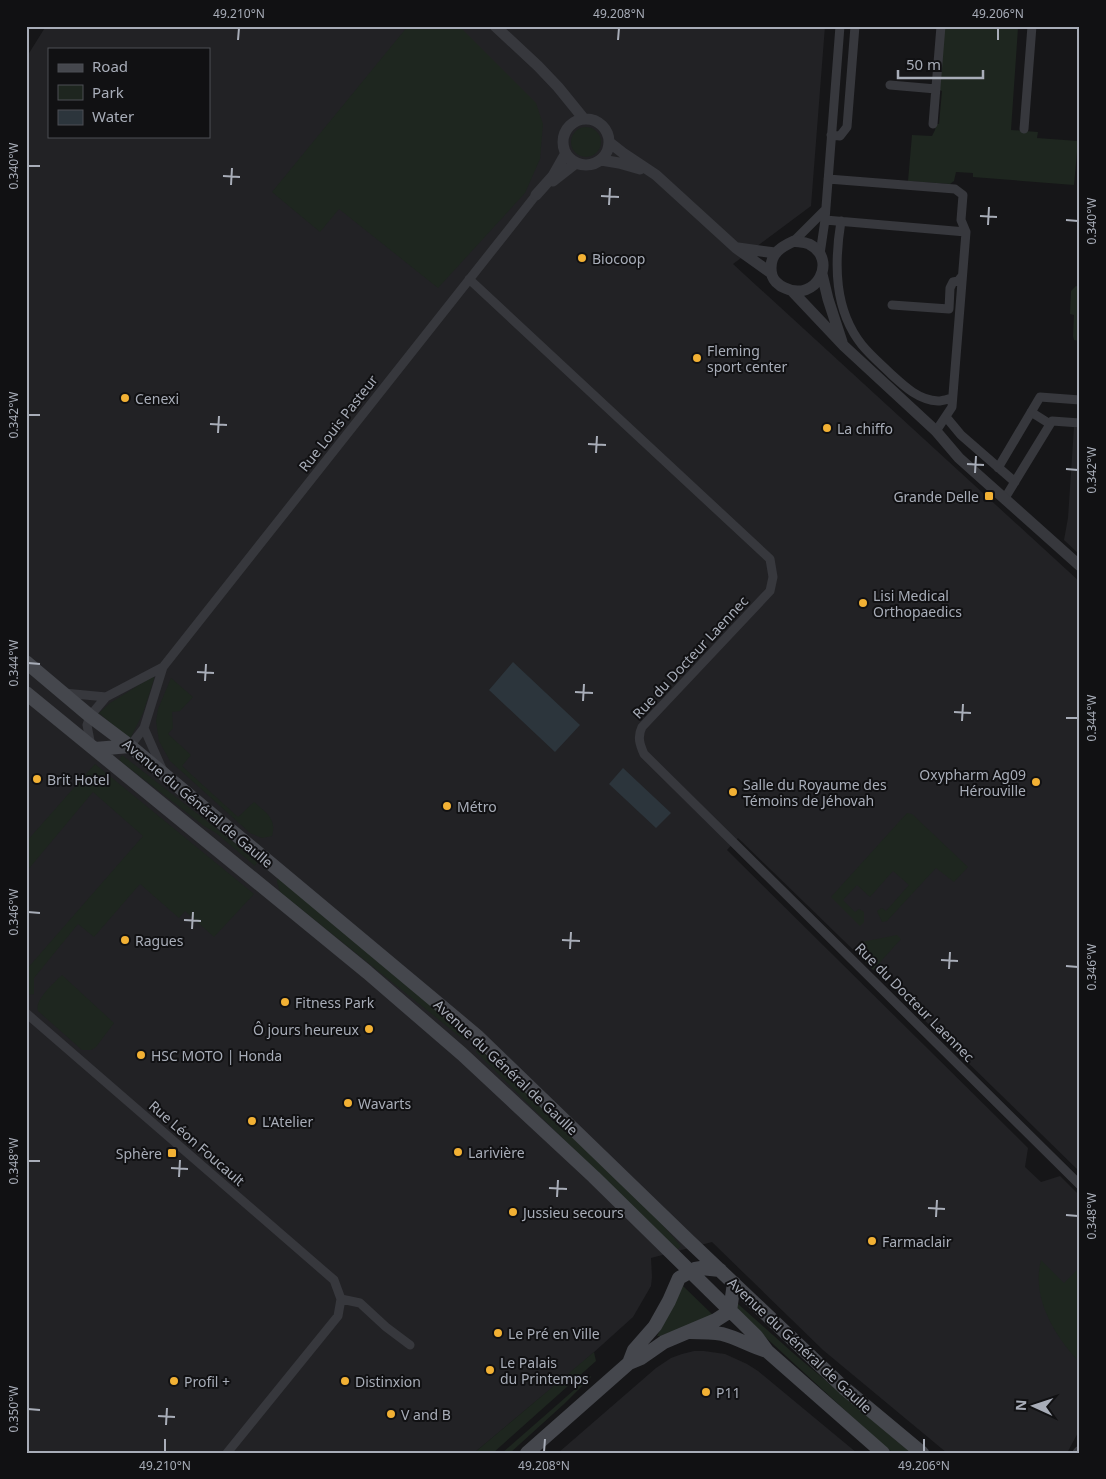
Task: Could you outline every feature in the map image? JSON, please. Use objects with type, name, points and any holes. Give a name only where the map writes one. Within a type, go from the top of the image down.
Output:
[{"type":"main road","name":"Avenue du Général de Gaulle","points":[[26,662],[90,716],[130,746],[477,1036],[844,1388],[922,1453]]},
{"type":"main road","name":"Avenue du Général de Gaulle","points":[[26,693],[367,972],[462,1054],[594,1177],[756,1336],[767,1351],[883,1453]]},
{"type":"main road","points":[[93,748],[130,746]]},
{"type":"main road","points":[[629,1363],[634,1350],[646,1338],[658,1320],[679,1278],[690,1271],[701,1268],[720,1270]]},
{"type":"main road","points":[[527,1453],[629,1363],[642,1358],[664,1342],[716,1320],[730,1311],[734,1283]]},
{"type":"main road","points":[[689,1332],[724,1335],[767,1351]]},
{"type":"street","points":[[495,26],[538,66],[584,119]]},
{"type":"street","points":[[840,26],[825,220],[820,254],[822,274],[828,299],[844,346]]},
{"type":"street","points":[[831,135],[840,136],[847,127],[855,26]]},
{"type":"street","points":[[933,124],[941,26]]},
{"type":"street","points":[[1024,129],[1032,26]]},
{"type":"street","points":[[890,85],[936,89]]},
{"type":"street","points":[[558,87],[570,126]]},
{"type":"street","points":[[601,160],[608,148],[609,142],[608,134],[604,128],[598,123],[584,119],[570,126],[563,139],[563,146],[570,159],[576,163],[589,165],[601,160],[619,162],[656,174]]},
{"type":"street","points":[[609,142],[656,174],[736,248],[771,274],[778,285],[793,292],[844,346],[936,431],[959,458],[1080,566]]},
{"type":"street","points":[[536,196],[553,176],[566,153]]},
{"type":"street","points":[[536,196],[576,163]]},
{"type":"street","points":[[828,179],[955,189],[963,195],[961,220],[966,232],[952,407],[936,431]]},
{"type":"street","name":"Rue Louis Pasteur","points":[[163,667],[536,196]]},
{"type":"street","points":[[771,274],[771,263],[775,252],[784,245],[794,241],[825,210]]},
{"type":"street","points":[[825,220],[966,232]]},
{"type":"street","points":[[841,221],[837,253],[838,286],[845,316],[852,330],[873,357],[912,392],[928,399],[939,401],[952,398]]},
{"type":"street","points":[[794,241],[807,243],[820,254]]},
{"type":"street","points":[[736,248],[775,252]]},
{"type":"street","points":[[793,292],[810,289],[818,282],[822,274]]},
{"type":"street","points":[[892,304],[949,308],[950,288],[953,282],[958,281],[962,276]]},
{"type":"street","name":"Rue du Docteur Laennec","points":[[470,279],[770,559],[773,577],[770,591],[642,727],[639,743],[644,754],[1080,1185]]},
{"type":"street","points":[[998,468],[1040,397],[1080,400]]},
{"type":"street","points":[[1031,412],[1050,424]]},
{"type":"street","points":[[946,417],[962,435],[1015,482]]},
{"type":"street","points":[[1005,498],[1052,421],[1080,423]]},
{"type":"street","points":[[93,748],[87,725],[90,716],[106,697],[163,667]]},
{"type":"street","points":[[130,746],[144,728],[163,667]]},
{"type":"street","points":[[64,693],[106,697]]},
{"type":"street","points":[[144,728],[165,776]]},
{"type":"street","name":"Rue Léon Foucault","points":[[26,1013],[334,1280],[341,1299]]},
{"type":"street","points":[[227,1453],[338,1316],[341,1299],[360,1303],[410,1345]]},
{"type":"shaded area","points":[[46,26],[825,26],[811,206],[733,264],[1080,582],[1080,1172],[915,1011],[914,1008],[918,1002],[884,968],[878,972],[875,971],[738,838],[727,850],[1028,1148],[1025,1167],[1041,1182],[1060,1176],[1080,1196],[1080,1429],[1067,1453],[947,1453],[823,1350],[712,1242],[651,1258],[651,1286],[633,1317],[583,1362],[474,1453],[26,1453],[26,58]]},
{"type":"shaded area","points":[[1074,427],[1080,428],[1080,555],[1064,540],[1068,518]]},
{"type":"shaded area","name":"P11","points":[[694,1351],[725,1354],[747,1364],[857,1453],[558,1453],[656,1368],[671,1358]]},
{"type":"green space","points":[[408,26],[459,26],[536,103],[543,124],[540,159],[525,193],[438,288],[339,209],[320,232],[272,192]]},
{"type":"green space","points":[[944,26],[1027,26],[1027,28],[1018,28],[1011,130],[1038,132],[1037,138],[1078,141],[1074,185],[973,177],[973,173],[956,172],[954,181],[950,184],[908,181],[912,135],[932,136],[936,124],[939,124],[942,91],[939,90]]},
{"type":"green space","points":[[586,127],[597,131],[601,142],[597,153],[586,157],[575,153],[571,142],[575,131]]},
{"type":"green space","points":[[1076,286],[1080,287],[1080,341],[1074,340],[1074,315],[1070,314],[1071,291]]},
{"type":"green space","points":[[152,677],[154,679],[143,713],[130,739],[99,713],[110,703]]},
{"type":"green space","points":[[171,678],[193,697],[180,711],[172,712],[173,728],[168,734],[191,755],[182,766],[238,817],[254,802],[272,820],[272,836],[262,838],[250,833],[170,761],[159,741],[156,721],[158,709]]},
{"type":"green space","points":[[122,755],[258,861],[255,866],[216,833],[204,826],[119,760]]},
{"type":"green space","points":[[95,764],[254,894],[214,937],[185,911],[179,918],[140,884],[94,937],[78,924],[34,978],[34,994],[26,995],[26,970],[143,836],[93,792],[26,872],[26,842]]},
{"type":"green space","points":[[907,813],[912,814],[968,867],[954,882],[936,868],[887,921],[882,922],[877,911],[882,908],[886,911],[909,885],[893,871],[870,897],[857,885],[843,900],[855,912],[859,909],[864,912],[864,922],[860,926],[831,897]]},
{"type":"green space","points":[[277,879],[281,879],[469,1038],[464,1040],[280,892]]},
{"type":"green space","points":[[897,935],[901,939],[873,970],[857,954],[858,946],[862,942]]},
{"type":"green space","points":[[62,975],[114,1023],[96,1047],[91,1050],[82,1050],[38,1011],[39,1002],[42,997]]},
{"type":"green space","points":[[477,1046],[651,1212],[681,1246],[676,1251],[476,1052]]},
{"type":"green space","points":[[1041,1260],[1064,1283],[1080,1267],[1080,1363],[1062,1341],[1047,1316],[1039,1288]]},
{"type":"green space","points":[[683,1286],[714,1316],[657,1336]]},
{"type":"green space","points":[[737,1303],[911,1453],[894,1453],[885,1447],[736,1310]]},
{"type":"green space","points":[[594,1352],[596,1361],[493,1453],[474,1453]]},
{"type":"green space","points":[[590,1376],[564,1404],[510,1453],[502,1453]]},
{"type":"water","points":[[513,662],[580,725],[555,752],[489,690]]},
{"type":"water","points":[[623,768],[671,813],[656,828],[609,784]]},
{"type":"place","name":"Biocoop","points":[[582,258]]},
{"type":"place","name":"Fleming sport center","points":[[697,358]]},
{"type":"place","name":"Cenexi","points":[[125,398]]},
{"type":"place","name":"La chiffo","points":[[827,428]]},
{"type":"place","name":"Grande Delle","points":[[989,496]]},
{"type":"place","name":"Lisi Medical Orthopaedics","points":[[863,603]]},
{"type":"place","name":"Brit Hotel","points":[[37,779]]},
{"type":"place","name":"Oxypharm Ag09 Hérouville","points":[[1036,782]]},
{"type":"place","name":"Salle du Royaume des Témoins de Jéhovah","points":[[733,792]]},
{"type":"place","name":"Métro","points":[[447,806]]},
{"type":"place","name":"Ragues","points":[[125,940]]},
{"type":"place","name":"Fitness Park","points":[[285,1002]]},
{"type":"place","name":"Ô jours heureux","points":[[369,1029]]},
{"type":"place","name":"HSC MOTO | Honda","points":[[141,1055]]},
{"type":"place","name":"Wavarts","points":[[348,1103]]},
{"type":"place","name":"L'Atelier","points":[[252,1121]]},
{"type":"place","name":"Larivière","points":[[458,1152]]},
{"type":"place","name":"Sphère","points":[[172,1153]]},
{"type":"place","name":"Jussieu secours","points":[[513,1212]]},
{"type":"place","name":"Farmaclair","points":[[872,1241]]},
{"type":"place","name":"Le Pré en Ville","points":[[498,1333]]},
{"type":"place","name":"Le Palais du Printemps","points":[[490,1370]]},
{"type":"place","name":"Profil +","points":[[174,1381]]},
{"type":"place","name":"Distinxion","points":[[345,1381]]},
{"type":"place","name":"P11","points":[[706,1392]]},
{"type":"place","name":"V and B","points":[[391,1414]]}]
